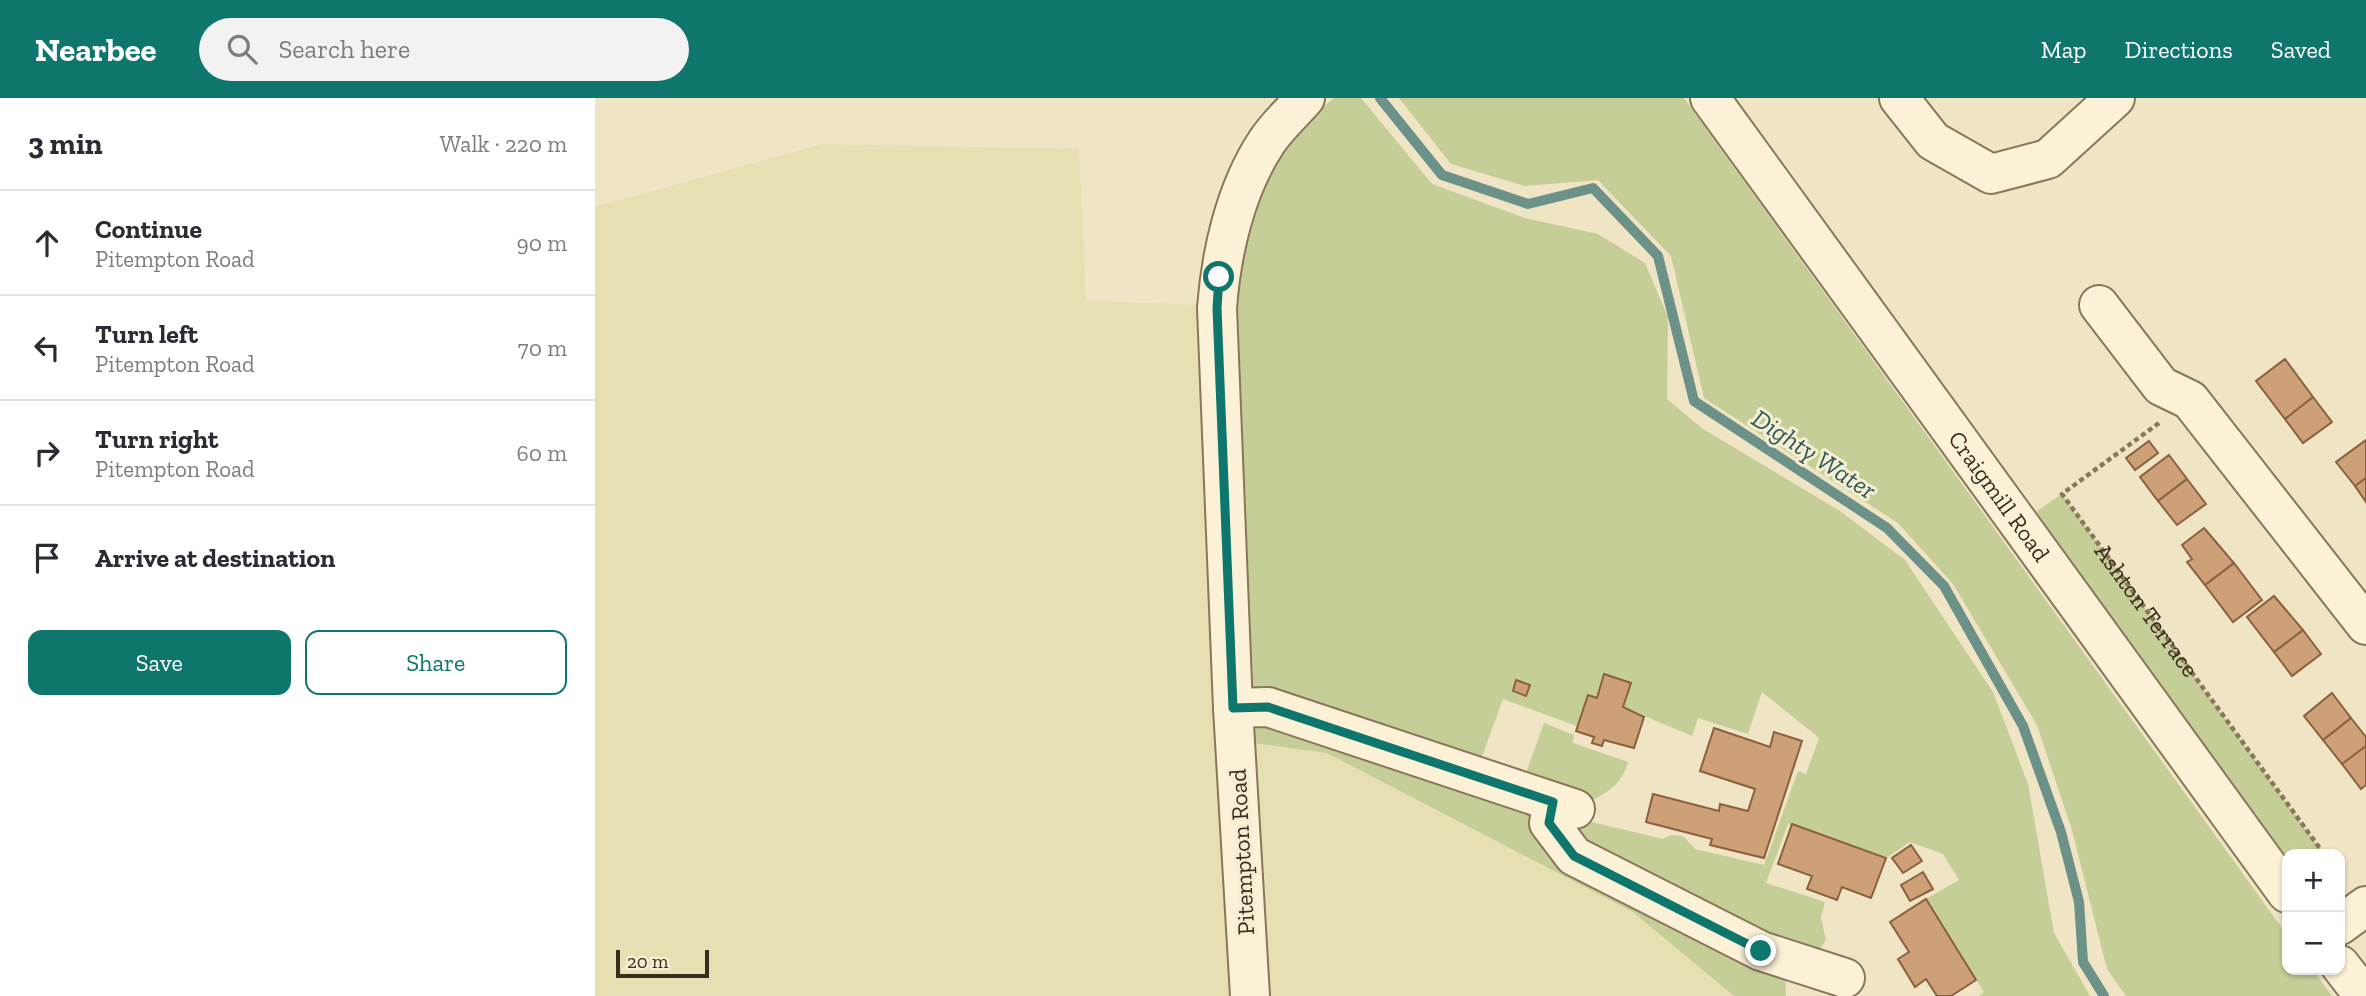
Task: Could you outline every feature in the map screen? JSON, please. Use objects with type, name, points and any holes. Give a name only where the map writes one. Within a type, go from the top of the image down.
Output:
[{"type":"street","name":"Pitempton Road","points":[[1250,996],[1233,708],[1217,308],[1219,277],[1238,201],[1265,143],[1305,98]]},
{"type":"street","name":"Craigmill Road","points":[[1710,98],[2282,886]]},
{"type":"street","points":[[1899,98],[1933,141],[1991,174],[2049,159],[2115,98]]},
{"type":"street","points":[[2099,305],[2161,386],[2190,400],[2366,625]]},
{"type":"street","points":[[1233,708],[1268,707],[1565,805],[1549,823],[1574,856],[1761,951],[1845,978]]},
{"type":"street","points":[[2345,921],[2366,906]]},
{"type":"street","points":[[2345,971],[2364,996]]},
{"type":"path","name":"Ashton Terrace","points":[[2190,400],[2062,494],[2320,849]]},
{"type":"shaded area","points":[[823,144],[1079,149],[1086,301],[1205,305],[1231,996],[595,996],[595,207]]},
{"type":"shaded area","points":[[1246,742],[1327,753],[1633,912],[1734,996],[1260,996]]},
{"type":"green space","points":[[1334,98],[1361,98],[1432,184],[1525,218],[1598,234],[1645,263],[1668,317],[1667,399],[1703,429],[1840,511],[1905,560],[1993,692],[2028,784],[2054,933],[2090,996],[1979,996],[1984,992],[1926,899],[1959,880],[1943,854],[1910,842],[1886,858],[1788,824],[1766,883],[1825,902],[1821,918],[1826,940],[1814,957],[1596,855],[1573,824],[1575,818],[1663,839],[1671,835],[1683,836],[1695,849],[1764,865],[1798,771],[1806,774],[1819,738],[1762,692],[1748,734],[1698,718],[1692,736],[1623,707],[1631,683],[1605,674],[1597,698],[1588,695],[1577,726],[1503,699],[1477,770],[1296,701],[1251,688],[1229,284],[1276,145]]},
{"type":"green space","points":[[1399,98],[1684,98],[2282,928],[2282,975],[2317,975],[2332,996],[2126,996],[2107,969],[2072,830],[2037,725],[1953,584],[1898,523],[1704,398],[1671,256],[1598,180],[1525,186],[1451,164]]},
{"type":"green space","points":[[2062,494],[2320,849],[2282,849],[2282,862],[2034,513]]},
{"type":"green space","points":[[1266,719],[1539,809],[1537,825],[1785,968],[1786,996],[1734,996],[1633,912],[1327,753],[1246,742],[1250,727]]},
{"type":"green space","points":[[1544,723],[1574,735],[1573,743],[1628,762],[1619,780],[1593,800],[1523,781]]},
{"type":"building","points":[[2285,359],[2313,397],[2285,419],[2256,381]]},
{"type":"building","points":[[2313,397],[2332,422],[2303,443],[2285,419]]},
{"type":"building","points":[[2366,440],[2366,478],[2355,486],[2336,462]]},
{"type":"building","points":[[2149,441],[2158,453],[2135,470],[2126,458]]},
{"type":"building","points":[[2169,455],[2187,479],[2158,501],[2140,477]]},
{"type":"building","points":[[2366,478],[2366,502],[2355,486]]},
{"type":"building","points":[[2187,479],[2206,504],[2177,525],[2158,501]]},
{"type":"building","points":[[2204,528],[2234,563],[2205,585],[2187,562],[2192,559],[2182,545]]},
{"type":"building","points":[[2234,563],[2262,600],[2233,622],[2205,585]]},
{"type":"building","points":[[2274,596],[2303,630],[2274,652],[2247,617]]},
{"type":"building","points":[[2303,630],[2321,654],[2292,676],[2274,652]]},
{"type":"building","points":[[1604,674],[1631,683],[1623,707],[1644,717],[1634,748],[1604,740],[1602,746],[1592,743],[1594,737],[1576,731],[1588,695],[1597,698]]},
{"type":"building","points":[[1516,680],[1530,685],[1526,696],[1513,691]]},
{"type":"building","points":[[2332,693],[2351,718],[2323,740],[2304,716]]},
{"type":"building","points":[[2351,718],[2366,737],[2366,746],[2342,764],[2323,740]]},
{"type":"building","points":[[1714,728],[1770,747],[1774,732],[1802,741],[1764,858],[1710,845],[1712,839],[1646,822],[1653,794],[1719,811],[1720,804],[1748,811],[1755,789],[1700,771]]},
{"type":"building","points":[[2366,746],[2366,785],[2361,789],[2342,764]]},
{"type":"building","points":[[1792,824],[1886,858],[1871,898],[1842,887],[1837,900],[1807,889],[1812,876],[1778,864]]},
{"type":"building","points":[[1911,845],[1922,861],[1903,873],[1892,858]]},
{"type":"building","points":[[1923,872],[1933,889],[1910,901],[1901,885]]},
{"type":"building","points":[[1926,899],[1976,980],[1951,996],[1937,996],[1926,979],[1915,987],[1898,959],[1909,952],[1890,922]]},
{"type":"waterway","name":"Dighty Water","points":[[1380,98],[1442,175],[1528,204],[1593,188],[1658,256],[1694,401],[1887,528],[1944,586],[2023,726],[2061,832],[2079,902],[2083,962],[2104,996]]},
{"type":"route","points":[[1219,277],[1217,308],[1233,708],[1268,707],[1553,802],[1549,823],[1574,856],[1761,951]]}]
